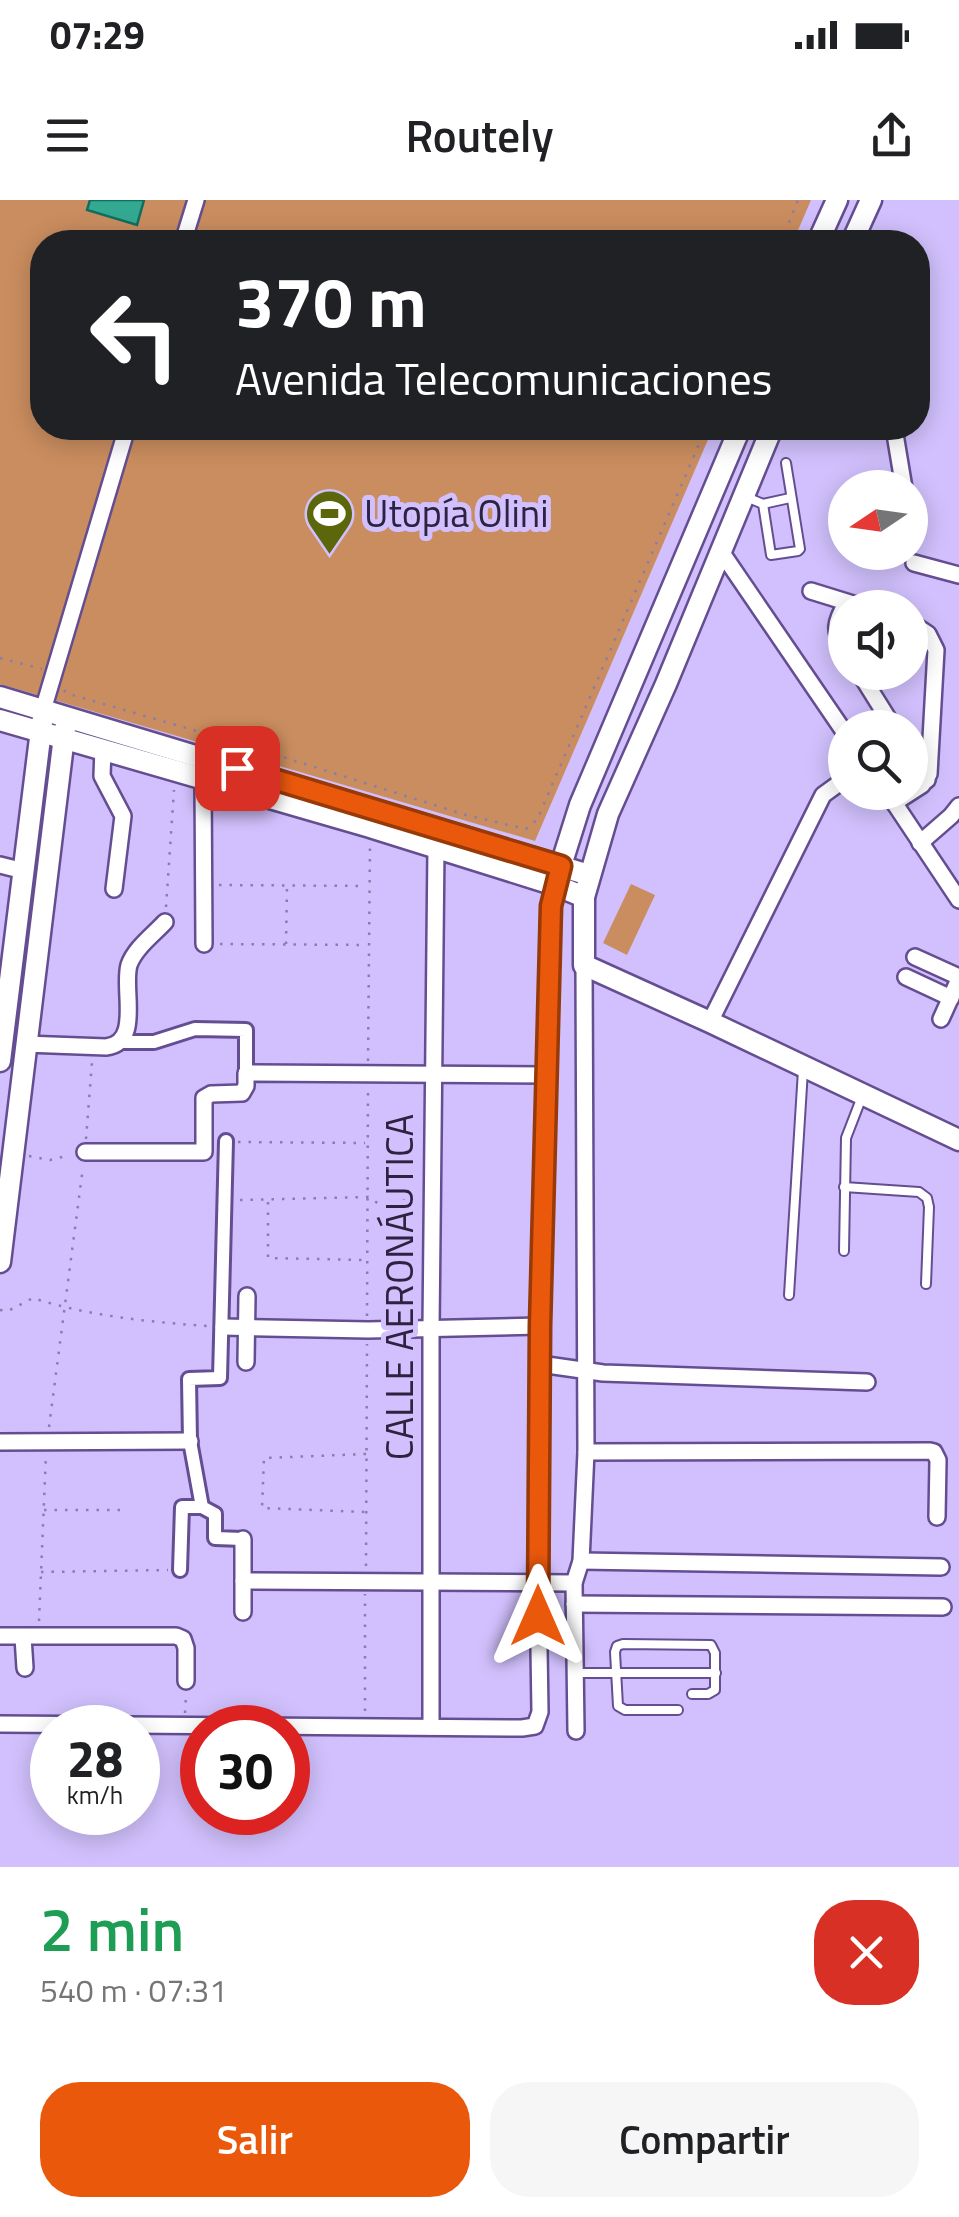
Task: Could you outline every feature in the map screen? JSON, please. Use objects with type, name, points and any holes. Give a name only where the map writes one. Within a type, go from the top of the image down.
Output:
[{"type":"street","points":[[187,230],[196,200]]},
{"type":"street","points":[[823,230],[836,200]]},
{"type":"street","points":[[857,230],[871,200]]},
{"type":"street","points":[[862,220],[863,230]]},
{"type":"street","points":[[0,1061],[3,1008],[42,721],[123,440]]},
{"type":"street","points":[[310,1727],[522,1728],[535,1726],[540,1712],[540,1326],[551,906],[580,805],[735,440]]},
{"type":"street","points":[[576,1731],[574,1583],[581,1561],[586,1452],[584,897],[608,814],[767,440]]},
{"type":"street","points":[[896,440],[901,470]]},
{"type":"street","points":[[720,550],[829,710]]},
{"type":"street","points":[[928,567],[959,575]]},
{"type":"street","points":[[810,591],[828,597]]},
{"type":"street","points":[[928,635],[936,650],[928,766]]},
{"type":"street","points":[[0,697],[63,738],[436,847],[558,875],[590,876]]},
{"type":"street","points":[[0,1262],[66,716]]},
{"type":"street","points":[[0,720],[42,721],[66,716],[558,875],[584,897]]},
{"type":"street","points":[[103,749],[102,776],[123,816],[114,889]]},
{"type":"street","points":[[203,778],[204,944]]},
{"type":"street","points":[[710,1022],[828,791]]},
{"type":"street","points":[[920,843],[959,806]]},
{"type":"street","points":[[899,810],[959,900]]},
{"type":"street","name":"CALLE AERONÁUTICA","points":[[431,1727],[436,847]]},
{"type":"street","points":[[0,864],[24,872]]},
{"type":"street","points":[[26,1044],[114,1046],[121,1042],[126,1034],[128,970],[132,958],[165,922]]},
{"type":"street","points":[[915,957],[959,978],[941,1020]]},
{"type":"street","points":[[584,965],[959,1140]]},
{"type":"street","points":[[906,977],[950,998]]},
{"type":"street","points":[[86,1152],[204,1152],[204,1098],[242,1092],[246,1086],[246,1030],[194,1028],[154,1042],[121,1042]]},
{"type":"street","points":[[246,1073],[548,1075]]},
{"type":"street","points":[[202,1506],[190,1441],[189,1379],[220,1378],[226,1142]]},
{"type":"street","points":[[246,1362],[247,1296]]},
{"type":"street","points":[[223,1327],[368,1330],[540,1326]]},
{"type":"street","points":[[540,1364],[603,1373],[867,1382]]},
{"type":"street","points":[[0,1442],[190,1441]]},
{"type":"street","points":[[586,1452],[934,1452],[938,1460],[937,1517]]},
{"type":"street","points":[[180,1570],[182,1507],[202,1506],[215,1514],[215,1538],[244,1540],[243,1612]]},
{"type":"street","points":[[581,1561],[941,1566]]},
{"type":"street","points":[[243,1581],[574,1583]]},
{"type":"street","points":[[574,1604],[943,1607]]},
{"type":"street","points":[[0,1636],[176,1636],[185,1644],[186,1681]]},
{"type":"street","points":[[24,1668],[31,1637]]},
{"type":"street","points":[[0,1724],[180,1724]]},
{"type":"lane","points":[[764,504],[772,555],[798,551],[786,463]]},
{"type":"lane","points":[[743,496],[764,504],[790,498]]},
{"type":"lane","points":[[789,1295],[803,1066]]},
{"type":"lane","points":[[844,1252],[846,1138],[863,1094]]},
{"type":"lane","points":[[844,1187],[919,1192],[927,1198],[926,1284]]},
{"type":"lane","points":[[678,1710],[621,1709],[617,1702],[616,1649],[623,1644],[708,1644],[715,1650],[716,1686],[712,1693],[692,1694]]},
{"type":"lane","points":[[576,1673],[716,1673]]},
{"type":"path","points":[[786,230],[798,200]]},
{"type":"path","points":[[0,658],[54,671],[66,693],[466,815],[526,829],[537,820],[701,440]]},
{"type":"path","points":[[165,922],[175,769]]},
{"type":"path","points":[[365,1728],[370,827]]},
{"type":"path","points":[[202,885],[369,886]]},
{"type":"path","points":[[286,946],[287,885]]},
{"type":"path","points":[[204,944],[370,945]]},
{"type":"path","points":[[31,1637],[46,1443],[86,1152],[93,1046]]},
{"type":"path","points":[[226,1142],[368,1143]]},
{"type":"path","points":[[12,1154],[50,1160],[86,1152]]},
{"type":"path","points":[[224,1199],[368,1197],[387,1209],[432,1186]]},
{"type":"path","points":[[268,1201],[268,1258],[366,1260]]},
{"type":"path","points":[[0,1310],[8,1311],[33,1298],[63,1308],[223,1327]]},
{"type":"path","points":[[366,1512],[262,1508],[264,1458],[367,1454]]},
{"type":"path","points":[[43,1510],[120,1510]]},
{"type":"path","points":[[39,1572],[180,1570]]},
{"type":"path","points":[[185,1705],[186,1681]]},
{"type":"shaded area","name":"Utopía Olini","points":[[0,200],[811,200],[798,230],[30,230],[30,440],[708,440],[535,841],[0,684]]},
{"type":"shaded area","points":[[631,884],[655,895],[627,955],[603,943]]},
{"type":"building","points":[[90,200],[144,200],[137,225],[87,210]]},
{"type":"place","name":"Utopía Olini","points":[[329,556]]},
{"type":"route","points":[[237,768],[561,866],[551,906],[540,1326],[538,1616]]}]
